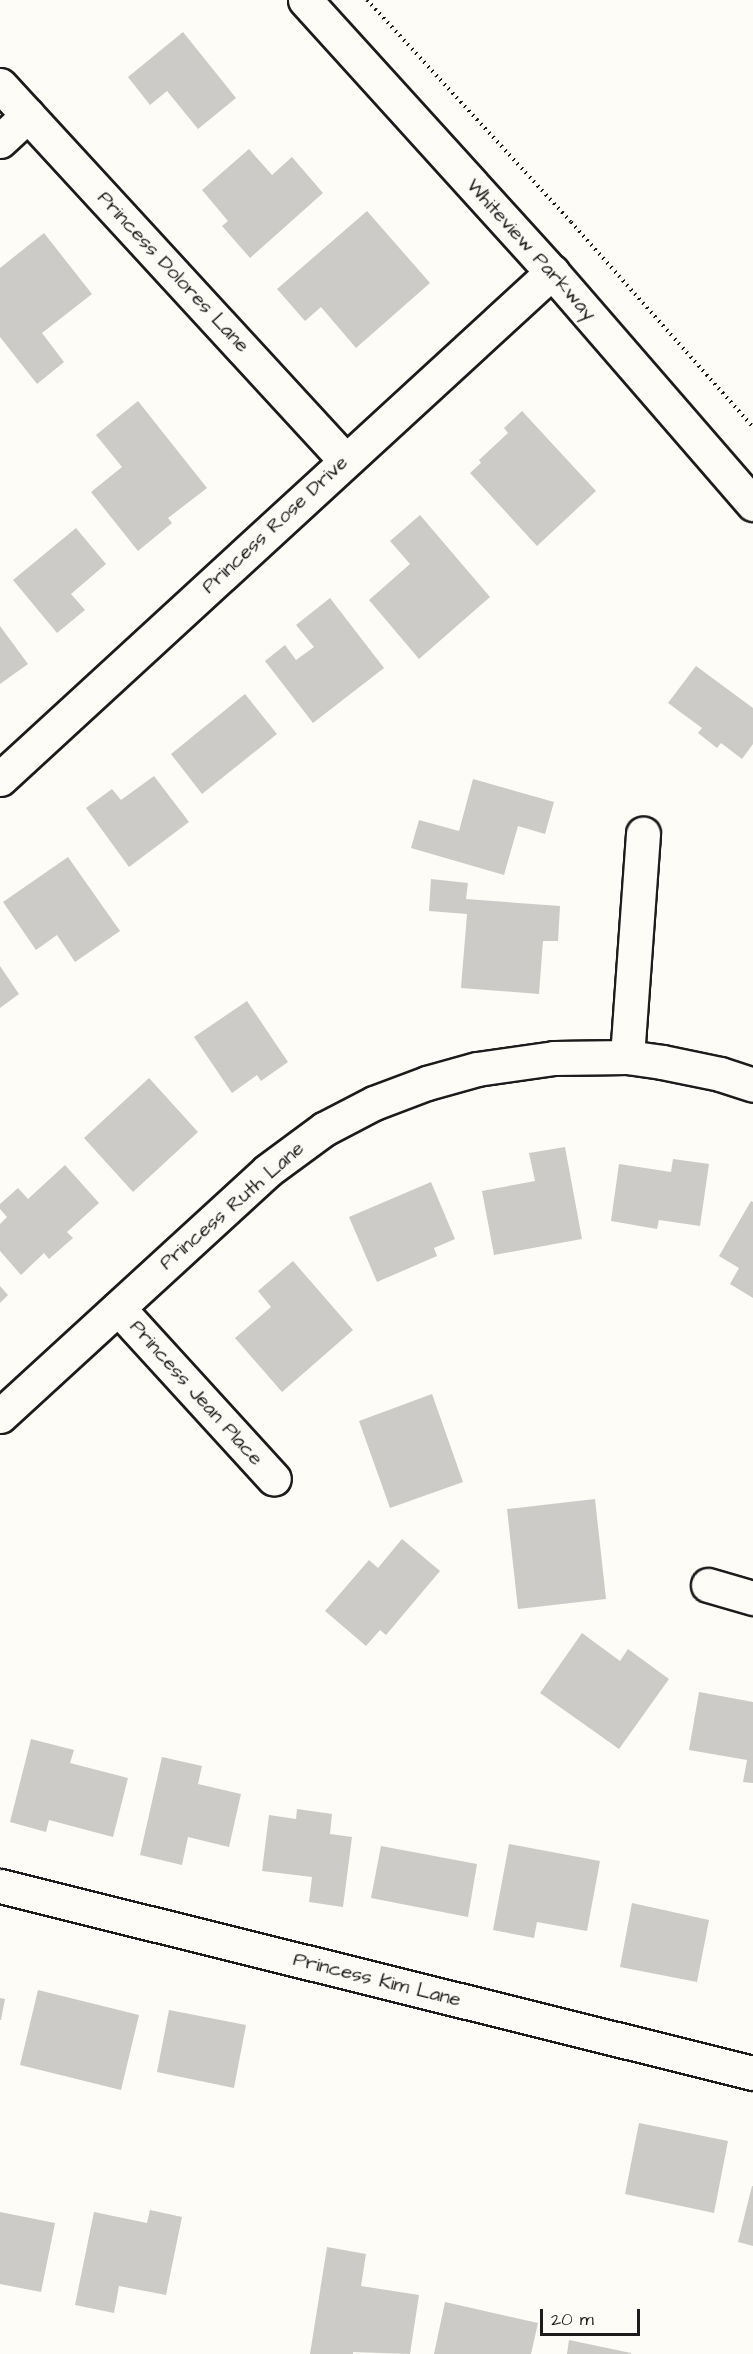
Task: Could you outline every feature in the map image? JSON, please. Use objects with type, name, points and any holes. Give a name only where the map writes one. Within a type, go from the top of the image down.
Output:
[{"type":"street","name":"Whiteview Parkway","points":[[305,0],[552,272],[753,504]]},
{"type":"street","name":"Princess Dolores Lane","points":[[0,85],[345,460]]},
{"type":"street","points":[[0,141],[28,115]]},
{"type":"street","name":"Princess Rose Drive","points":[[0,779],[552,272]]},
{"type":"street","points":[[627,1057],[643,834]]},
{"type":"street","name":"Princess Ruth Lane","points":[[0,1416],[267,1171],[306,1141],[350,1115],[399,1093],[477,1068],[554,1058],[627,1057],[692,1067],[753,1085]]},
{"type":"street","name":"Princess Jean Place","points":[[118,1308],[274,1479]]},
{"type":"street","points":[[708,1585],[753,1598]]},
{"type":"street","name":"Princess Kim Lane","points":[[0,1886],[753,2073]]},
{"type":"path","points":[[368,0],[563,213],[753,427]]},
{"type":"building","points":[[183,32],[236,98],[198,129],[167,91],[150,105],[128,77]]},
{"type":"building","points":[[249,149],[272,175],[292,157],[323,193],[250,258],[222,226],[228,221],[202,190]]},
{"type":"building","points":[[367,211],[430,283],[356,348],[321,307],[305,321],[277,289]]},
{"type":"building","points":[[44,233],[92,294],[42,333],[64,362],[37,384],[0,337],[0,268]]},
{"type":"building","points":[[138,401],[207,488],[168,518],[172,523],[138,551],[91,492],[122,467],[96,435]]},
{"type":"building","points":[[522,411],[596,491],[537,546],[470,473],[481,463],[479,460],[508,433],[504,428]]},
{"type":"building","points":[[420,515],[490,597],[419,659],[369,600],[410,564],[390,541]]},
{"type":"building","points":[[76,528],[106,564],[71,594],[85,610],[57,633],[13,580]]},
{"type":"building","points":[[330,598],[384,668],[313,723],[265,661],[285,645],[296,660],[314,647],[296,625]]},
{"type":"building","points":[[0,626],[28,664],[0,684]]},
{"type":"building","points":[[696,666],[753,708],[753,744],[742,759],[721,743],[717,748],[698,733],[702,728],[668,703]]},
{"type":"building","points":[[245,694],[277,734],[202,794],[171,754]]},
{"type":"building","points":[[154,776],[189,822],[129,867],[86,808],[112,789],[121,800]]},
{"type":"building","points":[[473,779],[554,802],[545,834],[518,826],[504,875],[411,848],[419,820],[459,831]]},
{"type":"building","points":[[68,857],[120,931],[75,962],[57,935],[36,950],[3,902]]},
{"type":"building","points":[[431,879],[468,883],[466,899],[560,906],[558,941],[543,941],[539,994],[461,988],[467,914],[429,911]]},
{"type":"building","points":[[0,966],[19,994],[0,1008]]},
{"type":"building","points":[[247,1001],[288,1062],[261,1081],[257,1075],[232,1093],[194,1037]]},
{"type":"building","points":[[149,1078],[198,1132],[133,1192],[84,1138]]},
{"type":"building","points":[[565,1147],[582,1239],[494,1255],[482,1191],[535,1181],[529,1153]]},
{"type":"building","points":[[673,1159],[709,1164],[700,1226],[659,1220],[657,1229],[611,1221],[619,1164],[671,1172]]},
{"type":"building","points":[[65,1165],[99,1203],[67,1232],[73,1238],[49,1259],[44,1253],[21,1275],[0,1251],[0,1224],[7,1217],[0,1209],[0,1204],[18,1188],[28,1199]]},
{"type":"building","points":[[431,1182],[455,1239],[434,1248],[437,1256],[377,1282],[349,1217]]},
{"type":"building","points":[[751,1201],[753,1202],[753,1298],[730,1284],[739,1268],[719,1256]]},
{"type":"building","points":[[293,1261],[353,1330],[282,1392],[235,1338],[271,1307],[258,1291]]},
{"type":"building","points":[[0,1286],[8,1295],[0,1303]]},
{"type":"building","points":[[432,1394],[463,1482],[390,1508],[359,1421]]},
{"type":"building","points":[[595,1499],[606,1599],[518,1609],[507,1509]]},
{"type":"building","points":[[402,1539],[440,1571],[386,1635],[380,1630],[366,1646],[325,1611],[369,1560],[378,1568]]},
{"type":"building","points":[[582,1633],[620,1661],[628,1649],[669,1679],[619,1749],[540,1693]]},
{"type":"building","points":[[699,1692],[753,1702],[753,1783],[743,1782],[747,1760],[689,1750]]},
{"type":"building","points":[[31,1739],[74,1750],[70,1763],[128,1778],[113,1837],[49,1820],[46,1832],[10,1822]]},
{"type":"building","points":[[162,1757],[202,1766],[198,1784],[241,1794],[229,1847],[188,1837],[182,1865],[140,1855]]},
{"type":"building","points":[[297,1809],[332,1814],[330,1834],[352,1837],[343,1907],[309,1902],[312,1877],[262,1871],[269,1815],[296,1819]]},
{"type":"building","points":[[509,1844],[600,1861],[587,1931],[537,1922],[534,1938],[493,1930]]},
{"type":"building","points":[[381,1846],[477,1864],[468,1917],[371,1898]]},
{"type":"building","points":[[632,1903],[709,1920],[697,1982],[620,1967]]},
{"type":"building","points":[[38,1990],[139,2015],[121,2090],[20,2065]]},
{"type":"building","points":[[0,1998],[5,1999],[1,2020],[0,2020]]},
{"type":"building","points":[[169,2010],[246,2025],[234,2088],[157,2072]]},
{"type":"building","points":[[639,2123],[728,2141],[714,2213],[625,2194]]},
{"type":"building","points":[[753,2186],[753,2246],[738,2242]]},
{"type":"building","points":[[150,2210],[182,2217],[166,2295],[119,2286],[114,2313],[75,2305],[94,2212],[147,2223]]},
{"type":"building","points":[[0,2212],[55,2223],[41,2292],[0,2284]]},
{"type":"building","points":[[327,2247],[366,2254],[361,2286],[419,2295],[410,2354],[353,2352],[353,2354],[310,2354]]},
{"type":"building","points":[[445,2302],[538,2323],[531,2354],[434,2354]]},
{"type":"building","points":[[569,2340],[631,2353],[631,2354],[567,2354]]}]
